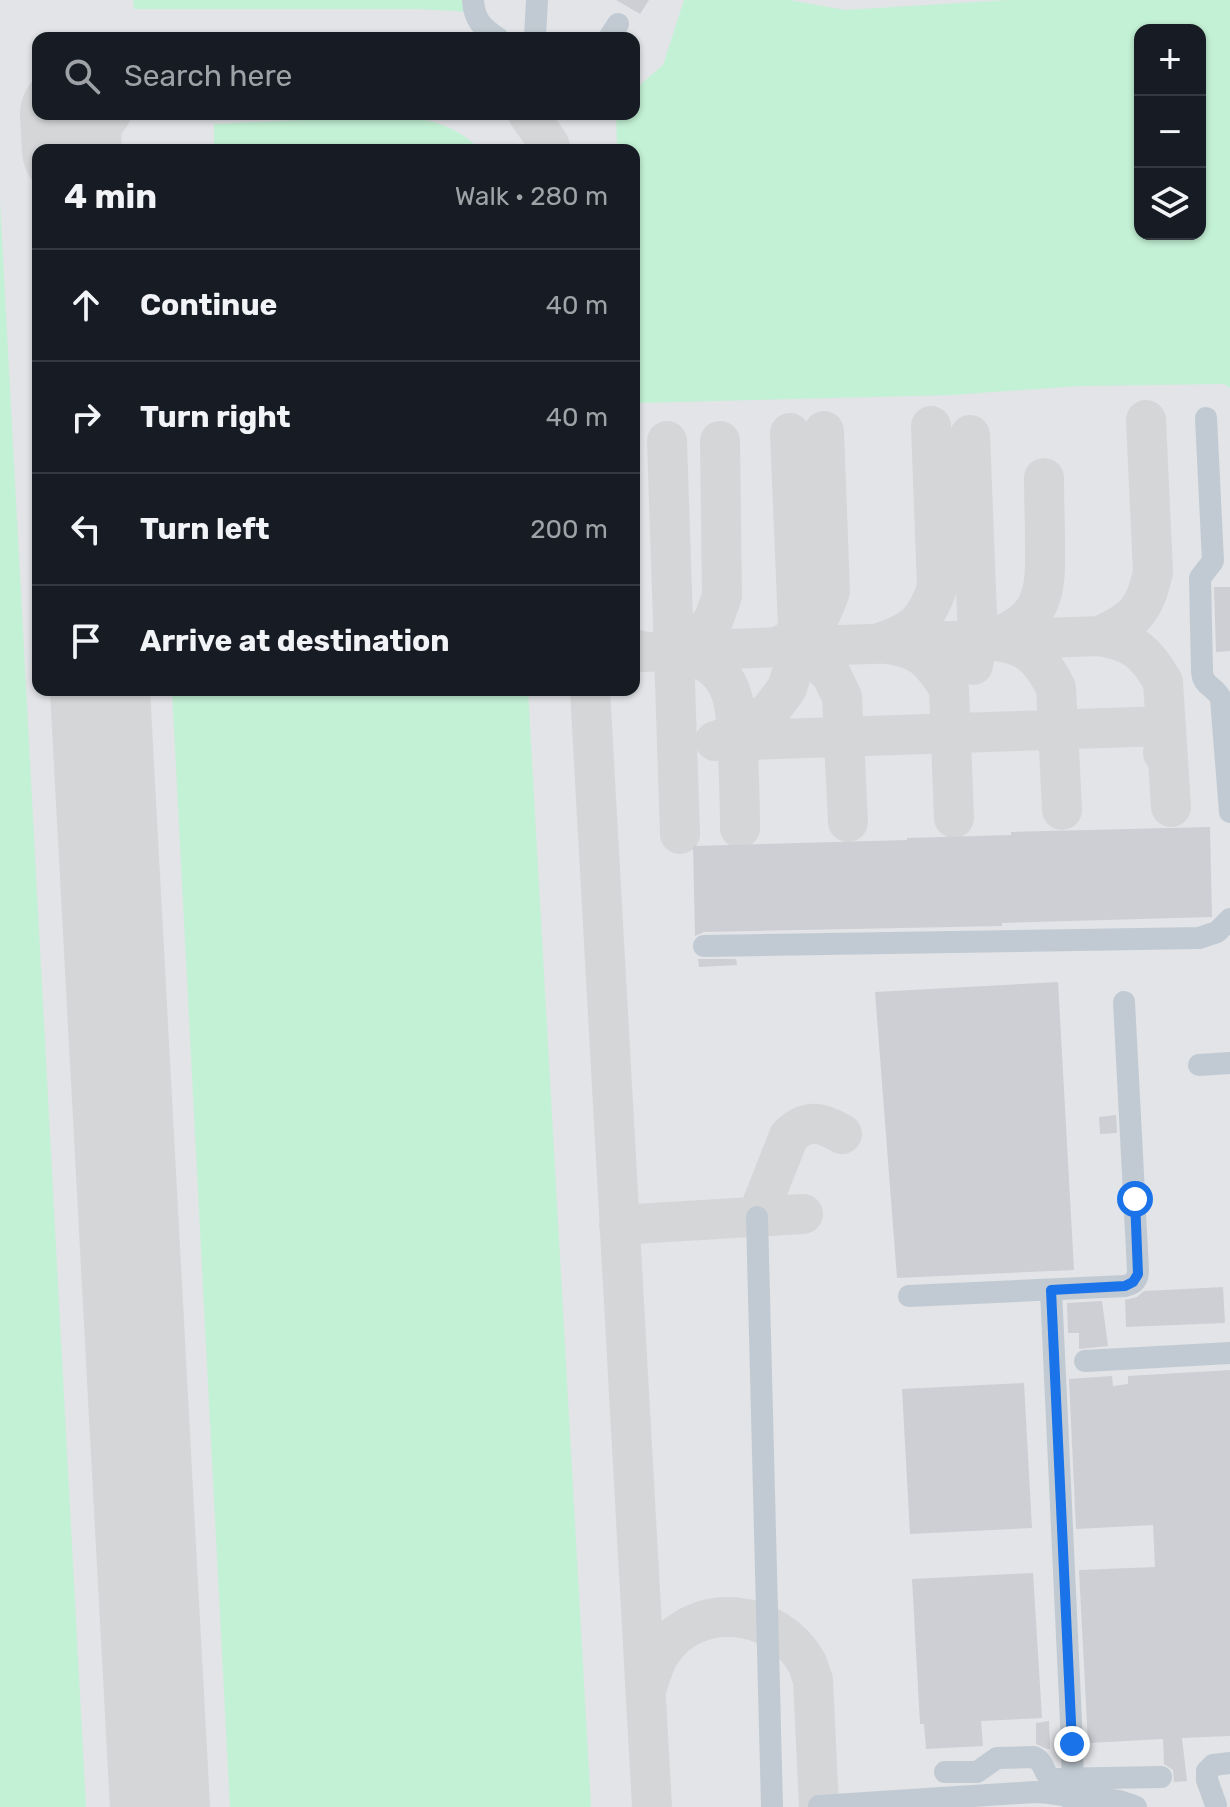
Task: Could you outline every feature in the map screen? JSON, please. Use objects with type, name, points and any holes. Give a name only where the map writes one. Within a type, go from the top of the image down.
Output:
[{"type":"lane","points":[[473,0],[479,22],[491,32]]},
{"type":"lane","points":[[535,32],[537,0]]},
{"type":"lane","points":[[1206,418],[1213,561],[1200,578],[1202,671],[1204,680],[1221,699],[1230,812]]},
{"type":"lane","points":[[704,946],[1199,938],[1217,932],[1230,919]]},
{"type":"lane","points":[[909,1296],[1125,1286],[1133,1282],[1138,1274],[1124,1002]]},
{"type":"lane","points":[[1199,1065],[1230,1063]]},
{"type":"lane","points":[[757,1217],[772,1807]]},
{"type":"lane","points":[[1051,1290],[1073,1794]]},
{"type":"lane","points":[[1085,1361],[1230,1353]]},
{"type":"lane","points":[[945,1772],[973,1773],[997,1758],[1034,1757],[1042,1762],[1046,1775],[1073,1794],[1161,1777]]},
{"type":"lane","points":[[1219,1803],[1207,1780],[1207,1771],[1213,1765],[1230,1763]]},
{"type":"lane","points":[[819,1806],[1035,1792],[1118,1799],[1136,1807]]},
{"type":"shaded area","points":[[0,0],[1230,0],[1230,1807],[0,1807]]},
{"type":"green space","points":[[133,0],[471,0],[472,12],[419,9],[134,9]]},
{"type":"green space","points":[[684,0],[789,0],[845,10],[1008,0],[1230,0],[1230,388],[1224,384],[1080,386],[951,395],[640,403],[640,144],[617,144],[616,120],[640,120],[640,85],[663,65]]},
{"type":"green space","points":[[423,120],[441,124],[474,144],[214,144],[214,124]]},
{"type":"green space","points":[[0,202],[86,1807],[0,1807]]},
{"type":"green space","points":[[172,696],[528,696],[591,1807],[230,1807]]},
{"type":"building","points":[[616,0],[649,0],[640,14]]},
{"type":"building","points":[[1214,587],[1230,587],[1230,651],[1216,652]]},
{"type":"building","points":[[1210,827],[1212,917],[1002,923],[1002,926],[704,932],[695,936],[693,846]]},
{"type":"building","points":[[698,959],[736,959],[737,965],[699,967]]},
{"type":"building","points":[[1058,982],[1074,1270],[897,1278],[875,992]]},
{"type":"building","points":[[1116,1115],[1117,1133],[1100,1134],[1099,1117]]},
{"type":"building","points":[[1223,1287],[1225,1323],[1126,1327],[1125,1300],[1137,1297],[1144,1291]]},
{"type":"building","points":[[1102,1301],[1108,1346],[1079,1349],[1079,1333],[1068,1333],[1067,1303]]},
{"type":"building","points":[[1230,1370],[1230,1736],[1182,1738],[1187,1781],[1174,1782],[1173,1770],[1164,1764],[1163,1739],[1088,1743],[1079,1570],[1155,1567],[1153,1525],[1076,1529],[1069,1379],[1112,1376],[1113,1386],[1128,1384],[1128,1376]]},
{"type":"building","points":[[1024,1383],[1032,1528],[910,1534],[902,1389]]},
{"type":"building","points":[[1033,1573],[1042,1718],[981,1721],[983,1746],[926,1749],[924,1724],[920,1724],[912,1579]]},
{"type":"building","points":[[1049,1721],[1050,1749],[1047,1749],[1036,1744],[1036,1723]]},
{"type":"taxiway","points":[[91,144],[107,120]]},
{"type":"taxiway","points":[[532,120],[549,144]]},
{"type":"taxiway","points":[[1100,636],[1122,625],[1137,612],[1146,596],[1153,572],[1146,420]]},
{"type":"taxiway","points":[[931,426],[937,588],[917,624],[901,635],[879,643],[903,647],[921,655],[949,689],[954,818]]},
{"type":"taxiway","points":[[824,431],[830,591],[817,620],[798,637],[777,647],[799,650],[817,660],[832,676],[842,697],[848,822]]},
{"type":"taxiway","points":[[723,738],[770,711],[787,688],[799,650],[790,433]]},
{"type":"taxiway","points":[[970,435],[978,640],[973,665]]},
{"type":"taxiway","points":[[667,441],[680,834]]},
{"type":"taxiway","points":[[720,441],[722,596],[713,621],[697,639],[673,651],[694,656],[709,664],[721,674],[728,687],[736,717],[740,828]]},
{"type":"taxiway","points":[[1044,478],[1045,576],[1038,603],[1022,624],[989,640],[1013,644],[1030,653],[1044,667],[1056,688],[1062,810]]},
{"type":"taxiway","points":[[640,651],[1112,638],[1130,645],[1145,656],[1163,682],[1171,807]]},
{"type":"taxiway","points":[[590,696],[652,1807]]},
{"type":"taxiway","points":[[715,741],[1165,726],[1163,753]]},
{"type":"taxiway","points":[[757,1217],[789,1136],[808,1124],[828,1127],[842,1134]]},
{"type":"taxiway","points":[[619,1225],[803,1214]]},
{"type":"taxiway","points":[[647,1687],[661,1652],[676,1635],[695,1624],[715,1618],[736,1617],[777,1631],[794,1645],[807,1663],[813,1680],[819,1807]]},
{"type":"runway","points":[[70,120],[72,144]]},
{"type":"runway","points":[[100,696],[160,1807]]},
{"type":"route","points":[[1072,1744],[1051,1290],[1125,1286],[1136,1279],[1135,1199]]}]
